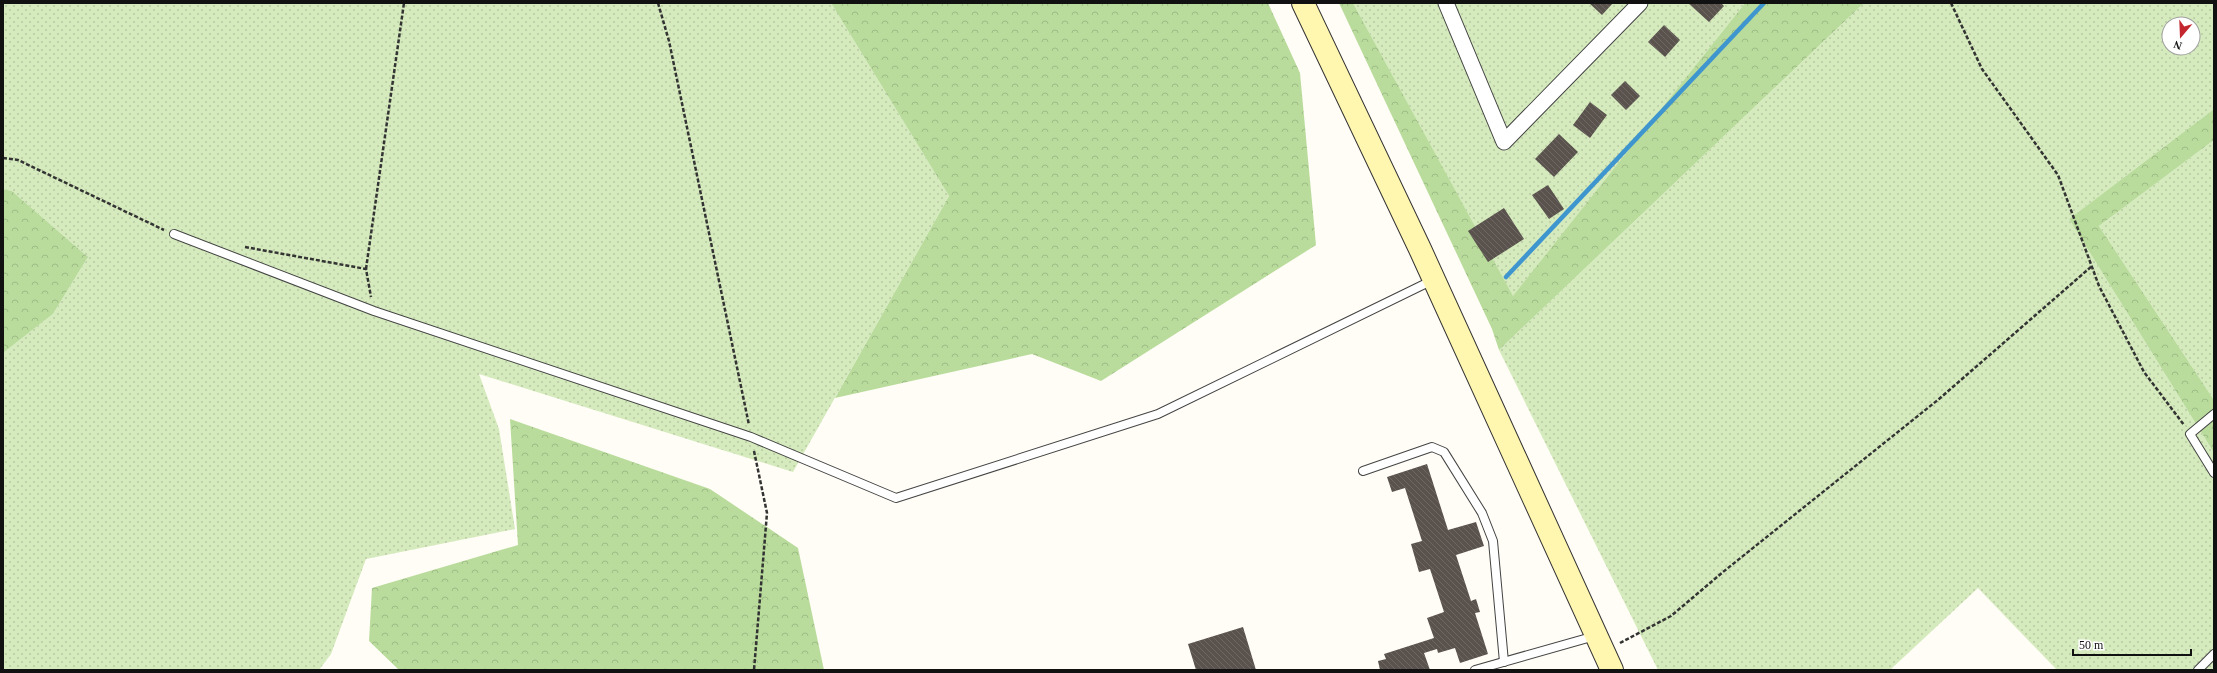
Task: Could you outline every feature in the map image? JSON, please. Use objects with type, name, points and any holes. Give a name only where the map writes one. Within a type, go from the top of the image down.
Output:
[{"type":"main road","points":[[1303,3],[1434,280],[1604,653]]},
{"type":"street","points":[[1446,3],[1504,142],[1640,3]]},
{"type":"lane","points":[[174,234],[374,311],[751,437],[896,498],[1158,414],[1434,280]]},
{"type":"lane","points":[[2214,414],[2190,434],[2214,473]]},
{"type":"lane","points":[[1363,471],[1432,447],[1444,452],[1482,513],[1493,541],[1504,662]]},
{"type":"lane","points":[[1475,670],[1504,662],[1604,653]]},
{"type":"lane","points":[[2198,670],[2214,654]]},
{"type":"path","points":[[366,269],[404,3]]},
{"type":"path","points":[[658,3],[669,41],[767,513],[754,670]]},
{"type":"path","points":[[1951,3],[1982,69],[2058,175],[2099,286],[2144,372],[2190,434]]},
{"type":"path","points":[[1604,653],[1672,616],[1723,572],[1939,399],[2092,266]]},
{"type":"green space","points":[[3,3],[831,3],[949,196],[793,472],[479,374],[499,429],[515,529],[366,559],[331,654],[319,670],[3,670],[3,353],[53,314],[88,257],[12,191],[3,189]]},
{"type":"green space","points":[[831,3],[1268,3],[1300,73],[1316,245],[1101,381],[1032,354],[835,398],[949,196]]},
{"type":"green space","points":[[1339,3],[1353,3],[1513,296],[1745,3],[1864,3],[1499,350],[1492,329]]},
{"type":"green space","points":[[1353,3],[1745,3],[1513,297]]},
{"type":"green space","points":[[1864,3],[2214,3],[2214,109],[2069,219],[2214,453],[2214,670],[2057,670],[1978,588],[1890,670],[1658,670],[1499,350]]},
{"type":"green space","points":[[2214,109],[2214,140],[2099,226],[2214,400],[2214,453],[2069,219]]},
{"type":"green space","points":[[2214,140],[2214,400],[2099,226]]},
{"type":"green space","points":[[3,189],[12,191],[88,257],[53,314],[3,353]]},
{"type":"green space","points":[[510,419],[710,489],[798,548],[824,670],[398,669],[369,641],[372,588],[518,545]]},
{"type":"building","points":[[1589,3],[1613,3],[1602,15]]},
{"type":"building","points":[[1688,3],[1721,3],[1724,6],[1709,22]]},
{"type":"building","points":[[1664,25],[1680,40],[1665,57],[1648,42]]},
{"type":"building","points":[[1625,81],[1640,96],[1626,110],[1611,95]]},
{"type":"building","points":[[1590,102],[1607,115],[1590,138],[1573,125]]},
{"type":"building","points":[[1559,134],[1578,152],[1554,177],[1535,159]]},
{"type":"building","points":[[1548,185],[1564,209],[1549,219],[1532,195]]},
{"type":"building","points":[[1504,208],[1524,239],[1488,262],[1468,231]]},
{"type":"building","points":[[1427,464],[1448,530],[1476,522],[1484,546],[1456,555],[1471,601],[1476,599],[1480,612],[1475,613],[1488,654],[1460,663],[1455,648],[1438,653],[1437,649],[1424,653],[1430,670],[1380,670],[1378,661],[1386,659],[1384,654],[1434,638],[1427,618],[1444,612],[1430,569],[1419,572],[1411,544],[1422,541],[1405,488],[1392,492],[1387,477]]},
{"type":"building","points":[[1243,627],[1256,670],[1196,670],[1188,644]]},
{"type":"waterway","points":[[1506,277],[1764,3]]}]
